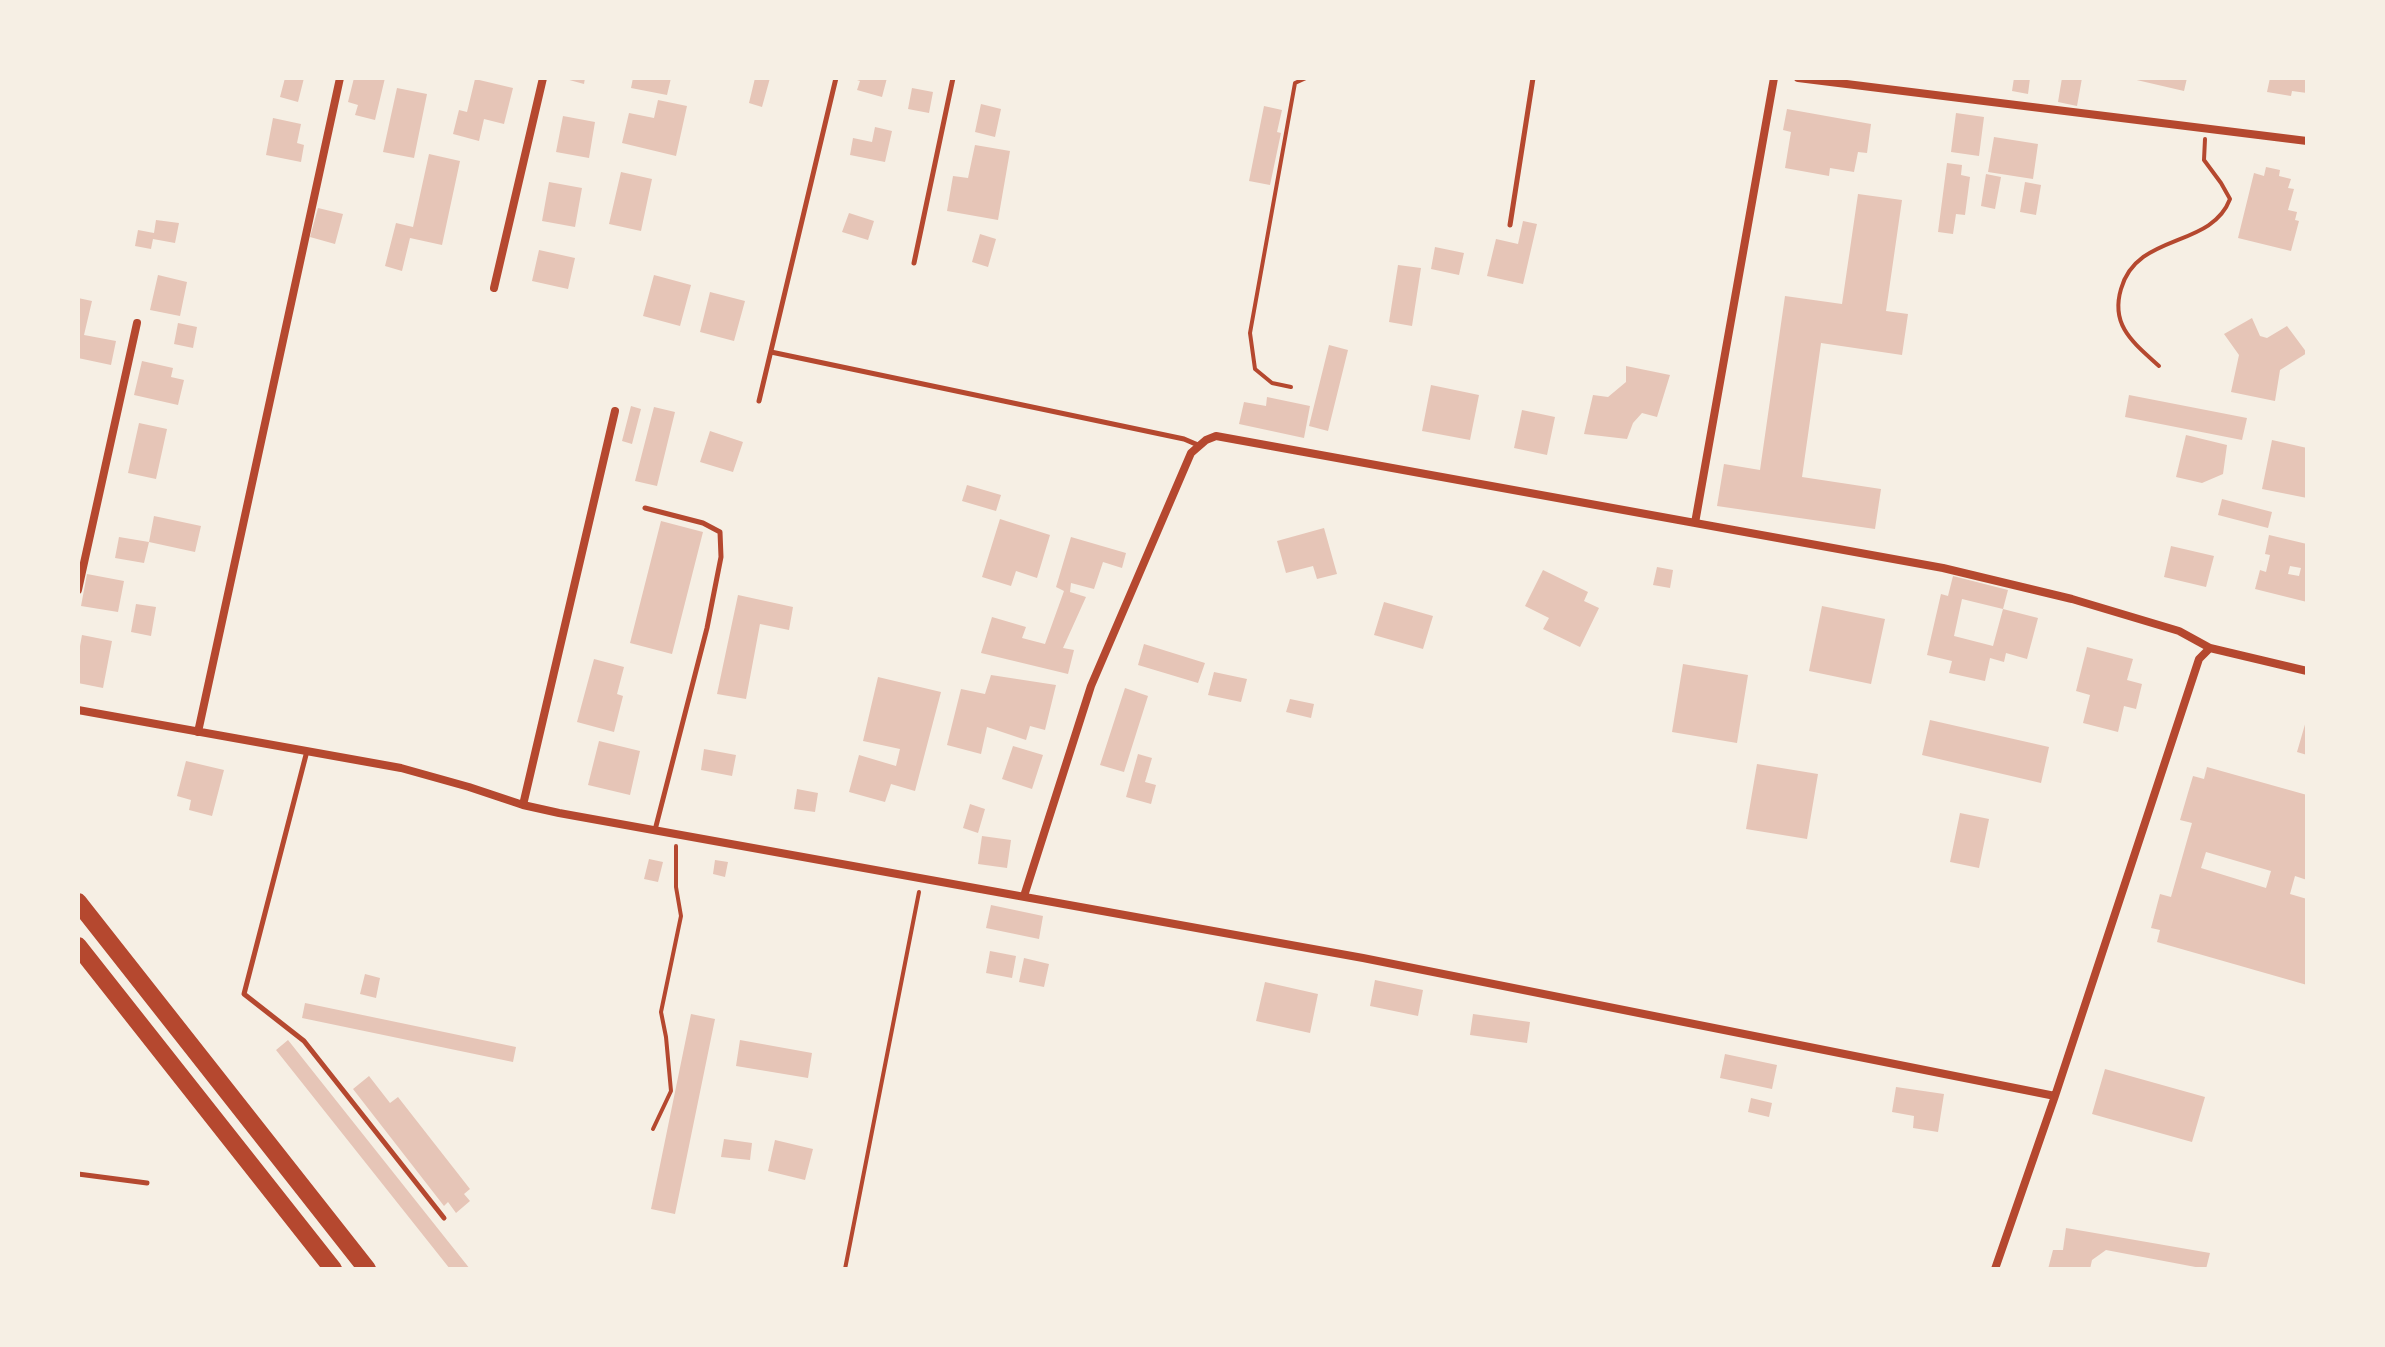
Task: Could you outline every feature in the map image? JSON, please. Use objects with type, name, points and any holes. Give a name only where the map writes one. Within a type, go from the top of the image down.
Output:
[{"type":"highway","points":[[78,902],[367,1269]]},
{"type":"highway","points":[[78,946],[333,1269]]},
{"type":"street","points":[[198,732],[340,78]]},
{"type":"street","points":[[494,288],[543,78]]},
{"type":"street","points":[[1695,523],[1774,78]]},
{"type":"street","points":[[1798,78],[2307,141]]},
{"type":"street","points":[[78,590],[137,323]]},
{"type":"street","points":[[523,805],[615,411]]},
{"type":"street","points":[[1024,896],[1091,686],[1191,453],[1198,445],[1216,436],[1943,568],[2072,599],[2179,631],[2210,648],[2307,671]]},
{"type":"street","points":[[1995,1269],[2199,659],[2210,648]]},
{"type":"street","points":[[78,710],[401,768],[523,805],[1363,958],[2055,1096]]},
{"type":"lane","points":[[759,401],[836,78]]},
{"type":"lane","points":[[914,263],[953,78]]},
{"type":"lane","points":[[1510,225],[1533,78]]},
{"type":"lane","points":[[771,352],[1184,439],[1198,445]]},
{"type":"lane","points":[[645,508],[703,523],[720,532],[721,557],[707,628],[655,830]]},
{"type":"lane","points":[[307,751],[244,994],[304,1041],[444,1218]]},
{"type":"lane","points":[[78,1174],[147,1183]]},
{"type":"path","points":[[1291,387],[1272,383],[1255,369],[1250,333],[1295,83],[1306,78]]},
{"type":"path","points":[[2159,366],[2120,325],[2116,305],[2123,281],[2139,259],[2209,227],[2224,213],[2230,199],[2204,160],[2206,128]]},
{"type":"path","points":[[653,1129],[671,1091],[661,1012],[681,916],[676,887],[676,834]]},
{"type":"path","points":[[845,1269],[922,878]]},
{"type":"building","points":[[285,78],[304,78],[298,102],[280,97]]},
{"type":"building","points":[[354,78],[385,78],[375,120],[355,115],[358,105],[348,102]]},
{"type":"building","points":[[562,78],[585,78],[584,84]]},
{"type":"building","points":[[633,78],[671,78],[667,95],[631,88]]},
{"type":"building","points":[[755,78],[770,78],[762,107],[749,103]]},
{"type":"building","points":[[851,78],[887,78],[882,97],[857,90],[860,81]]},
{"type":"building","points":[[2014,78],[2030,78],[2028,94],[2012,91]]},
{"type":"building","points":[[2062,78],[2082,78],[2077,106],[2058,102]]},
{"type":"building","points":[[2128,78],[2187,78],[2184,91]]},
{"type":"building","points":[[2270,78],[2307,78],[2307,93],[2292,91],[2291,96],[2267,92]]},
{"type":"building","points":[[475,79],[513,88],[504,124],[484,119],[479,141],[453,134],[459,110],[467,112]]},
{"type":"building","points":[[397,88],[427,94],[414,158],[383,152]]},
{"type":"building","points":[[912,88],[933,92],[929,113],[908,109]]},
{"type":"building","points":[[658,100],[687,106],[676,156],[622,143],[629,113],[654,118]]},
{"type":"building","points":[[981,104],[1001,109],[995,137],[975,132]]},
{"type":"building","points":[[1264,106],[1282,110],[1277,132],[1281,133],[1270,185],[1249,181]]},
{"type":"building","points":[[1787,109],[1871,124],[1867,153],[1858,152],[1854,172],[1830,168],[1829,176],[1785,168],[1791,132],[1783,130]]},
{"type":"building","points":[[1956,113],[1984,117],[1979,156],[1951,152]]},
{"type":"building","points":[[563,116],[595,122],[589,158],[556,152]]},
{"type":"building","points":[[273,118],[301,124],[297,143],[304,145],[301,162],[266,155]]},
{"type":"building","points":[[875,127],[892,131],[885,162],[850,155],[853,138],[872,142]]},
{"type":"building","points":[[1994,137],[2038,144],[2033,179],[1988,172]]},
{"type":"building","points":[[975,145],[1010,151],[998,220],[947,211],[953,176],[968,178]]},
{"type":"building","points":[[429,154],[460,161],[442,245],[410,238],[402,271],[385,266],[396,223],[413,227]]},
{"type":"building","points":[[1947,163],[1962,165],[1961,175],[1970,177],[1965,215],[1956,214],[1953,234],[1938,232]]},
{"type":"building","points":[[2266,167],[2280,170],[2279,176],[2291,179],[2288,188],[2294,189],[2288,210],[2297,212],[2295,220],[2299,221],[2291,251],[2238,238],[2254,173],[2264,176]]},
{"type":"building","points":[[621,172],[652,179],[641,231],[609,224]]},
{"type":"building","points":[[1986,174],[2001,177],[1995,209],[1981,206]]},
{"type":"building","points":[[549,182],[582,188],[575,227],[542,221]]},
{"type":"building","points":[[2025,182],[2041,185],[2036,215],[2020,212]]},
{"type":"building","points":[[1858,194],[1902,200],[1886,311],[1908,314],[1902,355],[1821,343],[1802,477],[1881,489],[1875,529],[1717,506],[1724,464],[1760,470],[1785,296],[1842,304]]},
{"type":"building","points":[[318,208],[343,214],[335,244],[310,237]]},
{"type":"building","points":[[849,213],[874,221],[868,240],[842,232]]},
{"type":"building","points":[[156,220],[179,223],[175,243],[153,239],[151,249],[135,246],[138,230],[154,233]]},
{"type":"building","points":[[1523,221],[1537,224],[1523,284],[1487,276],[1496,239],[1518,244]]},
{"type":"building","points":[[980,234],[996,239],[988,267],[972,262]]},
{"type":"building","points":[[1435,247],[1464,253],[1459,275],[1431,269]]},
{"type":"building","points":[[539,250],[575,258],[568,289],[532,281]]},
{"type":"building","points":[[1398,265],[1421,268],[1412,326],[1389,322]]},
{"type":"building","points":[[158,275],[187,282],[180,316],[150,310]]},
{"type":"building","points":[[654,275],[691,285],[680,326],[643,316]]},
{"type":"building","points":[[710,292],[745,301],[734,341],[700,332]]},
{"type":"building","points":[[78,298],[92,301],[84,335],[116,341],[111,365],[78,358]]},
{"type":"building","points":[[2252,318],[2260,336],[2267,338],[2287,326],[2307,353],[2280,370],[2275,401],[2231,392],[2239,355],[2224,334]]},
{"type":"building","points":[[178,323],[197,327],[193,348],[174,344]]},
{"type":"building","points":[[1329,345],[1348,350],[1328,431],[1309,426]]},
{"type":"building","points":[[142,361],[173,368],[171,377],[184,380],[178,405],[134,395]]},
{"type":"building","points":[[1626,366],[1670,375],[1657,417],[1642,413],[1633,423],[1627,439],[1584,434],[1593,395],[1608,397],[1626,382]]},
{"type":"building","points":[[1431,385],[1479,395],[1470,440],[1422,431]]},
{"type":"building","points":[[2129,395],[2247,418],[2242,440],[2125,417]]},
{"type":"building","points":[[1267,397],[1310,406],[1304,438],[1239,424],[1244,402],[1266,406]]},
{"type":"building","points":[[631,406],[641,409],[632,444],[622,441]]},
{"type":"building","points":[[654,407],[675,412],[657,486],[635,481]]},
{"type":"building","points":[[1522,410],[1555,417],[1547,455],[1514,448]]},
{"type":"building","points":[[139,423],[167,429],[156,479],[128,473]]},
{"type":"building","points":[[710,431],[743,442],[733,472],[700,462]]},
{"type":"building","points":[[2186,435],[2227,445],[2223,474],[2202,483],[2176,477]]},
{"type":"building","points":[[2272,440],[2307,448],[2307,498],[2262,489]]},
{"type":"building","points":[[967,485],[1001,495],[996,511],[962,501]]},
{"type":"building","points":[[2222,499],[2272,512],[2268,528],[2218,515]]},
{"type":"building","points":[[154,516],[201,526],[195,552],[149,542]]},
{"type":"building","points":[[1000,519],[1050,535],[1037,578],[1016,571],[1011,586],[982,577]]},
{"type":"building","points":[[661,521],[703,532],[672,654],[630,643]]},
{"type":"building","points":[[1324,528],[1337,574],[1317,579],[1313,566],[1286,573],[1277,541]]},
{"type":"building","points":[[2269,535],[2307,544],[2307,602],[2255,589],[2260,570],[2266,572],[2270,555],[2265,554]],"holes":[[[2290,566],[2301,568],[2299,576],[2288,574]]]},
{"type":"building","points":[[119,537],[149,542],[144,563],[115,558]]},
{"type":"building","points":[[1071,537],[1126,553],[1122,568],[1103,562],[1094,589],[1071,583],[1070,592],[1086,597],[1063,648],[1074,650],[1068,674],[981,653],[992,617],[1026,627],[1022,638],[1045,644],[1064,591],[1056,587]]},
{"type":"building","points":[[2171,546],[2214,556],[2206,587],[2164,577]]},
{"type":"building","points":[[1657,567],[1673,570],[1670,588],[1653,585]]},
{"type":"building","points":[[1543,570],[1588,592],[1584,601],[1599,608],[1580,647],[1543,629],[1549,618],[1525,606]]},
{"type":"building","points":[[87,574],[124,581],[118,612],[81,606]]},
{"type":"building","points":[[1953,576],[2008,590],[2003,609],[2038,618],[2027,659],[2006,653],[2004,662],[1990,658],[1985,681],[1949,673],[1952,661],[1927,655],[1941,594],[1948,596]],"holes":[[[1962,599],[2003,609],[1993,646],[1954,636]]]},
{"type":"building","points":[[738,595],[793,607],[789,630],[760,624],[746,699],[717,694]]},
{"type":"building","points":[[1384,602],[1433,616],[1423,649],[1374,635]]},
{"type":"building","points":[[136,604],[156,607],[151,636],[131,632]]},
{"type":"building","points":[[1822,606],[1885,619],[1871,684],[1809,671]]},
{"type":"building","points":[[82,635],[112,641],[103,688],[78,683]]},
{"type":"building","points":[[1144,644],[1205,663],[1198,683],[1138,665]]},
{"type":"building","points":[[2087,647],[2133,659],[2127,680],[2142,684],[2136,709],[2124,706],[2118,732],[2083,723],[2090,695],[2076,691]]},
{"type":"building","points":[[594,659],[624,667],[617,694],[623,696],[614,732],[577,722]]},
{"type":"building","points":[[1683,664],[1748,675],[1737,743],[1672,732]]},
{"type":"building","points":[[1214,672],[1247,679],[1241,702],[1208,695]]},
{"type":"building","points":[[991,675],[1056,685],[1045,730],[1030,726],[1026,740],[987,727],[981,754],[947,745],[961,689],[985,694]]},
{"type":"building","points":[[878,677],[941,692],[915,791],[891,784],[885,802],[849,792],[859,755],[896,766],[900,749],[863,741]]},
{"type":"building","points":[[1125,688],[1148,696],[1124,772],[1100,765]]},
{"type":"building","points":[[1290,699],[1314,704],[1311,718],[1286,712]]},
{"type":"building","points":[[1930,720],[2049,747],[2041,783],[1922,755]]},
{"type":"building","points":[[2307,722],[2307,755],[2297,752]]},
{"type":"building","points":[[599,741],[640,751],[630,795],[588,785]]},
{"type":"building","points":[[1013,746],[1043,755],[1032,789],[1002,779]]},
{"type":"building","points":[[704,749],[736,755],[732,776],[701,770]]},
{"type":"building","points":[[1138,754],[1152,758],[1145,782],[1156,785],[1151,804],[1126,797]]},
{"type":"building","points":[[186,761],[224,770],[212,816],[189,810],[191,800],[177,796]]},
{"type":"building","points":[[1757,764],[1818,774],[1807,839],[1746,829]]},
{"type":"building","points":[[2207,767],[2307,795],[2307,880],[2295,876],[2290,894],[2307,899],[2307,985],[2157,942],[2160,930],[2151,928],[2160,894],[2171,897],[2192,823],[2180,820],[2193,776],[2204,779]],"holes":[[[2206,852],[2271,871],[2266,888],[2201,868]]]},
{"type":"building","points":[[797,789],[818,793],[815,812],[794,809]]},
{"type":"building","points":[[970,804],[985,809],[978,833],[963,828]]},
{"type":"building","points":[[1960,813],[1989,819],[1979,868],[1950,862]]},
{"type":"building","points":[[982,836],[1011,840],[1007,868],[978,864]]},
{"type":"building","points":[[649,859],[663,862],[658,882],[644,879]]},
{"type":"building","points":[[715,860],[728,862],[725,877],[713,874]]},
{"type":"building","points":[[991,905],[1043,916],[1039,939],[986,928]]},
{"type":"building","points":[[990,951],[1016,956],[1012,978],[986,973]]},
{"type":"building","points":[[1024,958],[1049,964],[1044,987],[1019,982]]},
{"type":"building","points":[[365,974],[380,978],[376,998],[360,994]]},
{"type":"building","points":[[1375,980],[1423,990],[1418,1016],[1370,1006]]},
{"type":"building","points":[[1265,982],[1318,994],[1310,1033],[1256,1021]]},
{"type":"building","points":[[305,1003],[516,1047],[513,1062],[302,1018]]},
{"type":"building","points":[[691,1014],[715,1019],[675,1214],[651,1209]]},
{"type":"building","points":[[1473,1014],[1530,1022],[1527,1043],[1470,1035]]},
{"type":"building","points":[[288,1040],[470,1269],[450,1269],[276,1050]]},
{"type":"building","points":[[740,1040],[812,1053],[808,1078],[736,1066]]},
{"type":"building","points":[[1725,1054],[1777,1065],[1772,1089],[1720,1078]]},
{"type":"building","points":[[2105,1069],[2205,1097],[2192,1142],[2092,1114]]},
{"type":"building","points":[[369,1076],[390,1103],[398,1097],[470,1189],[464,1194],[470,1201],[456,1213],[448,1202],[444,1206],[353,1089]]},
{"type":"building","points":[[1896,1087],[1944,1094],[1938,1132],[1913,1128],[1914,1116],[1892,1112]]},
{"type":"building","points":[[1751,1098],[1772,1103],[1769,1117],[1748,1112]]},
{"type":"building","points":[[724,1139],[752,1143],[750,1160],[721,1157]]},
{"type":"building","points":[[775,1140],[813,1149],[805,1180],[768,1171]]},
{"type":"building","points":[[2066,1228],[2210,1253],[2206,1269],[2106,1250],[2092,1260],[2090,1269],[2048,1269],[2053,1250],[2063,1250]]}]
